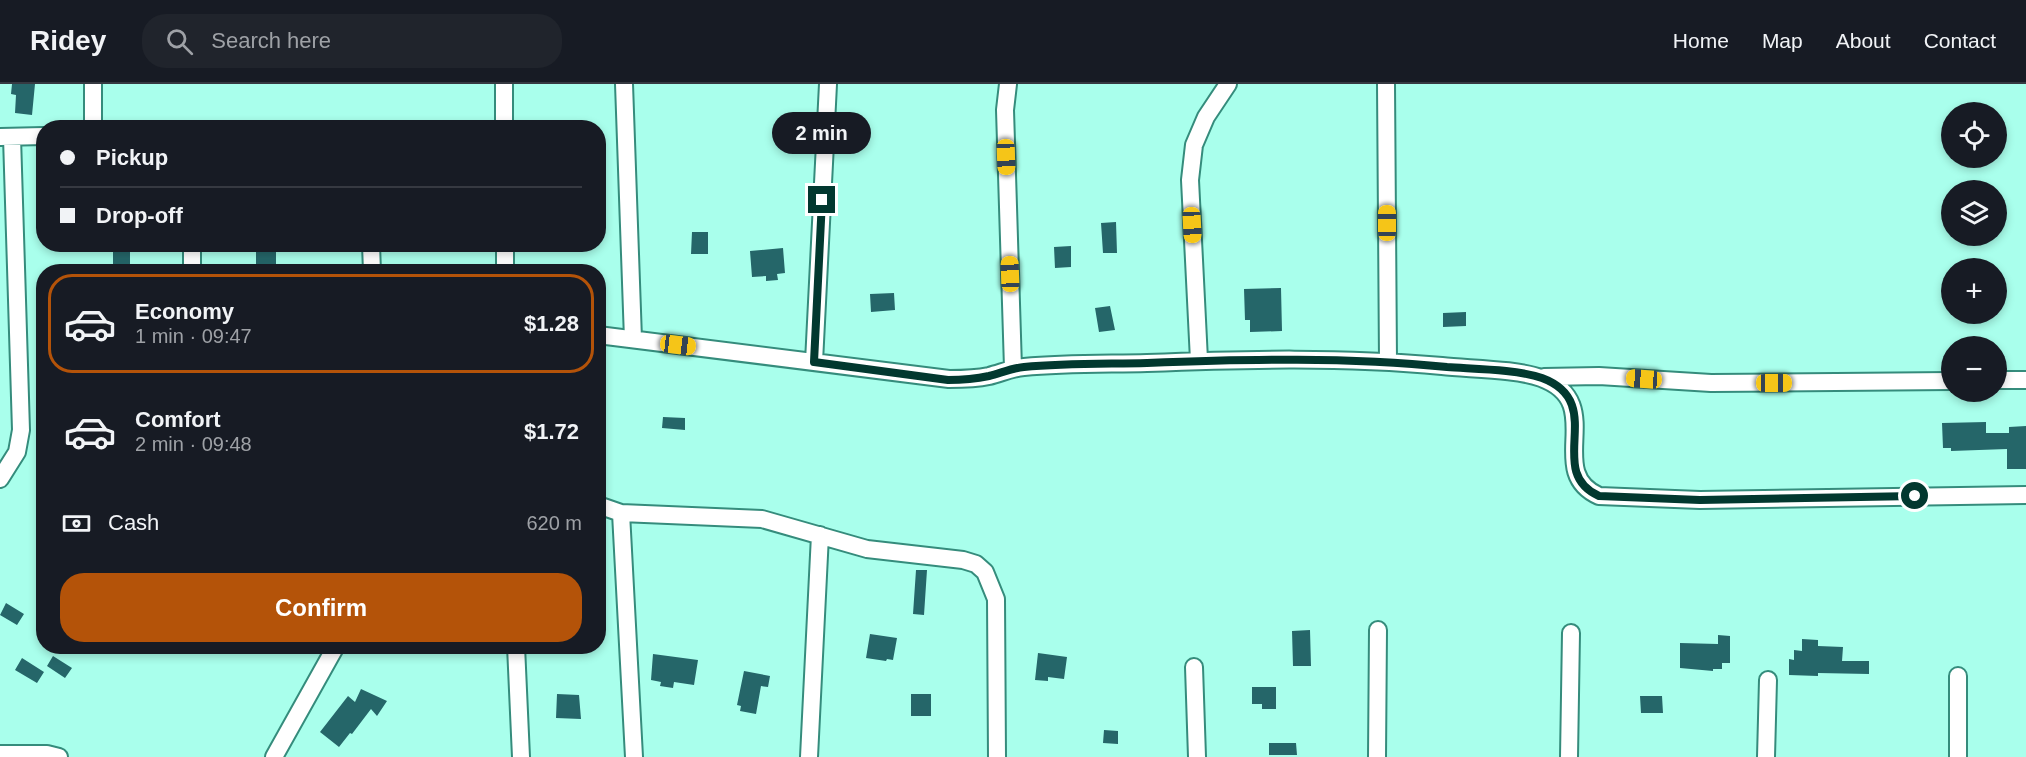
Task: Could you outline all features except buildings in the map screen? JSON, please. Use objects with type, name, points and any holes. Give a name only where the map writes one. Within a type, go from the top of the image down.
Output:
[{"type":"street","points":[[93,84],[93,120]]},
{"type":"street","points":[[504,84],[504,120]]},
{"type":"street","points":[[624,84],[633,339]]},
{"type":"street","points":[[814,362],[828,84]]},
{"type":"street","points":[[1008,84],[1005,110],[1013,368]]},
{"type":"street","points":[[1198,360],[1190,180],[1194,145],[1206,117],[1228,84]]},
{"type":"street","points":[[1386,84],[1388,361]]},
{"type":"street","points":[[0,479],[17,452],[21,430],[6,137],[36,136]]},
{"type":"street","points":[[606,336],[948,380],[970,380],[1013,368],[1198,360],[1388,361],[1495,371],[1540,378],[1599,376],[1711,383],[1941,381]]},
{"type":"street","points":[[1540,378],[1563,388],[1570,397],[1575,422],[1576,474],[1588,490],[1599,496],[1700,500],[2026,495]]},
{"type":"street","points":[[2007,380],[2026,380]]},
{"type":"street","points":[[606,508],[621,513],[762,519],[867,549],[963,560],[976,564],[985,572],[998,610],[997,757]]},
{"type":"street","points":[[621,513],[634,757]]},
{"type":"street","points":[[809,757],[820,535]]},
{"type":"street","points":[[1377,757],[1378,630]]},
{"type":"street","points":[[1569,757],[1571,633]]},
{"type":"street","points":[[274,757],[332,654]]},
{"type":"street","points":[[516,654],[521,757]]},
{"type":"street","points":[[1194,667],[1197,757]]},
{"type":"street","points":[[1958,676],[1958,757]]},
{"type":"street","points":[[1766,757],[1768,680]]},
{"type":"street","points":[[0,754],[47,754],[58,757]]},
{"type":"route","points":[[822,200],[814,362],[948,380],[970,380],[1013,368],[1198,360],[1388,361],[1495,371],[1540,378],[1563,388],[1570,397],[1573,408],[1576,474],[1580,483],[1599,496],[1700,500],[1915,496]]}]
